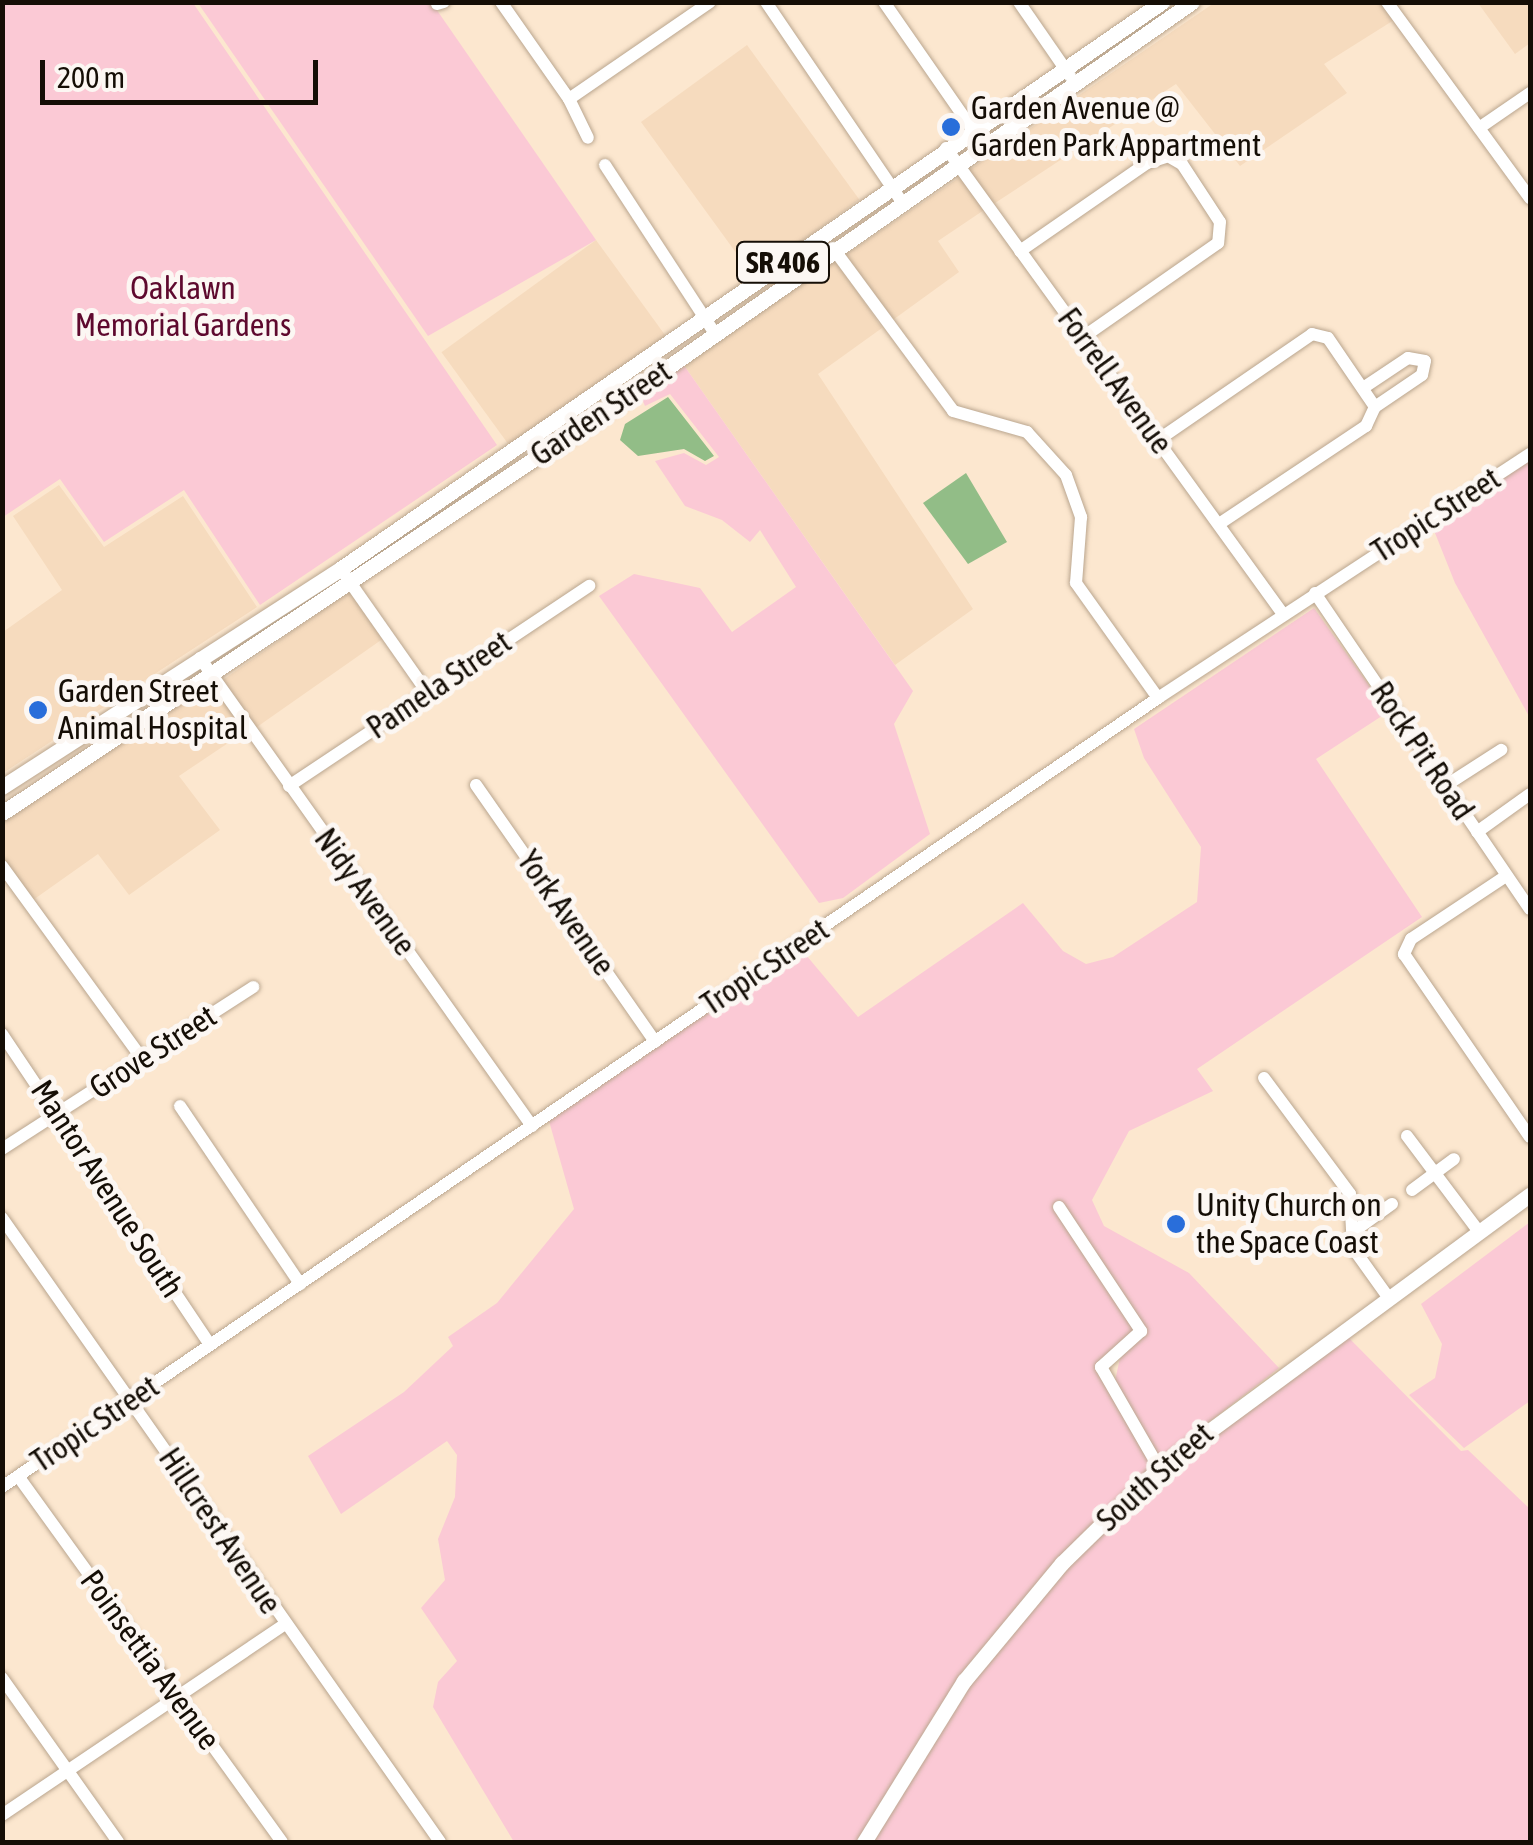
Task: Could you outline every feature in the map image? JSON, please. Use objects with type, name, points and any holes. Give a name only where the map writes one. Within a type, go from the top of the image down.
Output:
[{"type":"main road","name":"Garden Street","points":[[2,787],[340,569],[706,320],[890,185],[951,155],[1069,76],[1162,2]]},
{"type":"main road","name":"Garden Street","points":[[2,813],[446,520],[716,335],[901,201],[974,130],[1192,2]]},
{"type":"main road","points":[[42,760],[61,774]]},
{"type":"main road","name":"South Street","points":[[864,1842],[964,1681],[1062,1563],[1159,1468],[1530,1194]]},
{"type":"street","points":[[501,2],[569,99],[588,138]]},
{"type":"street","points":[[569,99],[710,2]]},
{"type":"street","points":[[766,2],[901,201]]},
{"type":"street","points":[[884,2],[974,130]]},
{"type":"street","points":[[1019,2],[1069,76]]},
{"type":"street","points":[[1387,2],[1530,198]]},
{"type":"street","points":[[1479,128],[1530,93]]},
{"type":"street","name":"Forrell Avenue","points":[[951,155],[1284,614]]},
{"type":"street","points":[[1020,251],[1155,159],[1178,160],[1206,198],[1222,227],[1218,243],[1082,338]]},
{"type":"street","points":[[604,165],[716,335]]},
{"type":"street","points":[[833,248],[952,410],[1018,427],[1061,468],[1082,517],[1076,583],[1158,698]]},
{"type":"street","points":[[1158,440],[1312,334],[1328,338],[1375,407]]},
{"type":"street","points":[[1219,524],[1366,426],[1375,407],[1422,376],[1425,361],[1408,358],[1362,388]]},
{"type":"street","points":[[578,407],[588,423]]},
{"type":"street","name":"Tropic Street","points":[[2,1487],[1158,698],[1530,454]]},
{"type":"street","points":[[435,504],[446,520]]},
{"type":"street","points":[[340,569],[426,692]]},
{"type":"street","name":"Pamela Street","points":[[290,786],[589,586]]},
{"type":"street","name":"Rock Pit Road","points":[[1316,593],[1530,909]]},
{"type":"street","points":[[273,610],[284,627]]},
{"type":"street","name":"Nidy Avenue","points":[[200,658],[532,1126]]},
{"type":"street","points":[[1445,786],[1502,750]]},
{"type":"street","name":"York Avenue","points":[[476,784],[656,1042]]},
{"type":"street","points":[[1477,832],[1530,794]]},
{"type":"street","points":[[2,866],[142,1059]]},
{"type":"street","points":[[1506,876],[1411,939],[1404,954],[1530,1137]]},
{"type":"street","name":"Grove Street","points":[[2,1150],[253,987]]},
{"type":"street","name":"Mantor Avenue South","points":[[2,1034],[60,1112],[210,1345]]},
{"type":"street","points":[[1264,1078],[1350,1194],[1354,1248],[1388,1297]]},
{"type":"street","points":[[180,1106],[300,1284]]},
{"type":"street","points":[[1407,1136],[1479,1232]]},
{"type":"street","points":[[1412,1190],[1454,1158]]},
{"type":"street","points":[[1353,1232],[1392,1204]]},
{"type":"street","points":[[1058,1207],[1141,1331],[1102,1368],[1159,1468]]},
{"type":"street","name":"Hillcrest Avenue","points":[[2,1218],[131,1399],[284,1626],[440,1842]]},
{"type":"street","name":"Poinsettia Avenue","points":[[18,1476],[282,1842]]},
{"type":"street","points":[[2,1816],[284,1626]]},
{"type":"street","points":[[2,1678],[118,1842]]},
{"type":"shaded area","points":[[1214,3],[1381,3],[1394,20],[1324,64],[1347,93],[1240,166],[1176,84],[992,205],[968,171]]},
{"type":"shaded area","points":[[1478,3],[1530,3],[1530,43],[1515,54]]},
{"type":"shaded area","points":[[747,45],[859,200],[753,277],[641,122]]},
{"type":"shaded area","points":[[960,177],[984,210],[938,241],[959,272],[890,322],[844,256]]},
{"type":"shaded area","points":[[596,240],[665,335],[511,448],[441,352]]},
{"type":"shaded area","points":[[836,261],[882,328],[818,374],[973,609],[895,665],[683,364]]},
{"type":"shaded area","points":[[668,397],[714,456],[705,461],[684,449],[638,456],[620,440],[625,424]]},
{"type":"shaded area","points":[[966,473],[1007,542],[968,564],[923,503]]},
{"type":"shaded area","points":[[59,485],[104,547],[183,496],[257,607],[3,773],[3,632],[62,590],[13,516]]},
{"type":"shaded area","points":[[350,591],[383,639],[255,728],[222,680]]},
{"type":"shaded area","points":[[211,681],[246,731],[179,776],[220,830],[129,895],[98,854],[33,900],[3,858],[2,819]]},
{"type":"green space","name":"Oaklawn Memorial Gardens","points":[[3,2],[193,3],[497,445],[260,605],[184,490],[104,542],[60,479],[3,517]]},
{"type":"green space","points":[[198,3],[432,3],[596,240],[428,336]]},
{"type":"green space","points":[[683,364],[913,691],[894,724],[930,834],[843,898],[819,903],[599,596],[634,574],[700,588],[732,632],[796,587],[760,530],[750,542],[722,520],[685,506],[655,461],[684,453],[706,465],[719,457],[670,394],[645,406],[640,394]]},
{"type":"green space","points":[[1530,460],[1530,718],[1455,583],[1433,528]]},
{"type":"green space","points":[[1314,608],[1388,712],[1316,759],[1422,917],[1197,1069],[1213,1091],[1129,1131],[1092,1200],[1104,1226],[1189,1273],[1279,1368],[1160,1460],[1115,1381],[1120,1358],[1145,1328],[1059,1200],[1052,1206],[1135,1330],[1098,1363],[1153,1467],[1058,1559],[858,1842],[514,1842],[433,1707],[438,1682],[457,1661],[421,1608],[445,1580],[438,1539],[455,1497],[457,1455],[447,1441],[341,1514],[308,1456],[404,1392],[453,1346],[448,1337],[497,1303],[574,1209],[549,1121],[801,949],[858,1017],[1023,903],[1063,951],[1086,964],[1113,957],[1197,902],[1201,847],[1144,758],[1134,729]]},
{"type":"green space","points":[[1530,1222],[1530,1401],[1464,1448],[1409,1395],[1435,1378],[1442,1344],[1421,1304]]},
{"type":"green space","points":[[1345,1334],[1461,1451],[1468,1450],[1530,1509],[1530,1842],[869,1842],[968,1684],[1065,1567],[1162,1472]]},
{"type":"place","name":"Garden Avenue @ Garden Park Appartment","points":[[951,127]]},
{"type":"place","name":"Garden Street Animal Hospital","points":[[38,710]]},
{"type":"place","name":"Unity Church on the Space Coast","points":[[1176,1224]]}]
